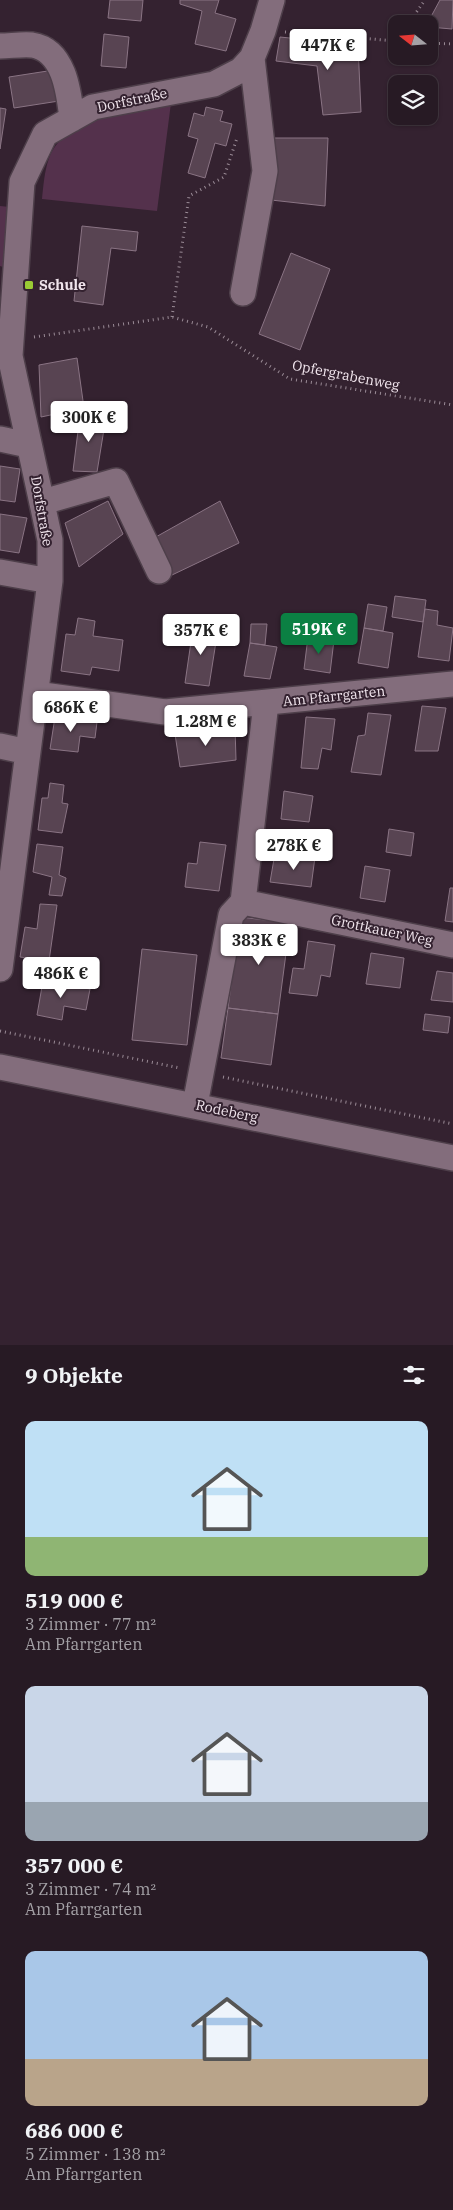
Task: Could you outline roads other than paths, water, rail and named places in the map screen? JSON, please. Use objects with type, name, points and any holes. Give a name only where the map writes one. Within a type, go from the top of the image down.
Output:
[{"type":"street","name":"Dorfstraße","points":[[0,969],[50,581],[50,540],[43,502],[7,350],[22,182],[45,134],[93,107],[214,84],[241,70],[252,58],[264,31],[272,0]]},
{"type":"street","points":[[0,46],[33,45],[50,54],[59,66],[68,88],[72,119]]},
{"type":"street","points":[[243,292],[265,171],[252,58]]},
{"type":"street","points":[[0,439],[28,445]]},
{"type":"street","points":[[43,502],[116,481],[159,571]]},
{"type":"street","points":[[0,572],[50,581]]},
{"type":"street","name":"Am Pfarrgarten","points":[[36,694],[165,712],[453,684]]},
{"type":"street","points":[[195,1105],[231,915],[243,902],[266,703]]},
{"type":"street","points":[[0,746],[28,752]]},
{"type":"street","name":"Grottkauer Weg","points":[[243,902],[453,945]]},
{"type":"street","name":"Rodeberg","points":[[0,1067],[453,1158]]},
{"type":"place","name":"Schule","points":[[29,285]]}]
